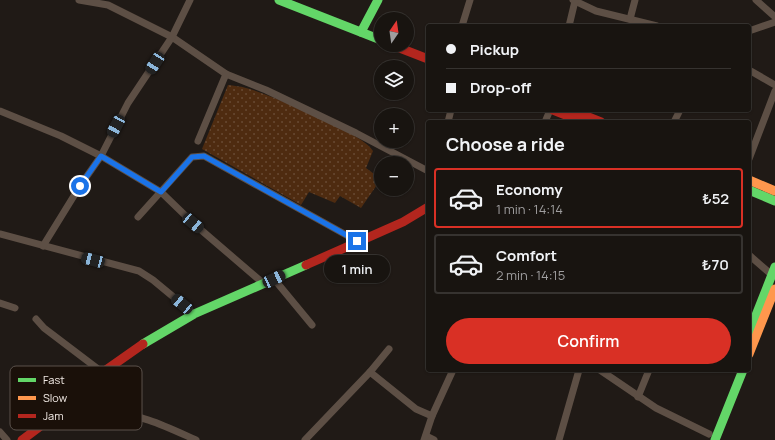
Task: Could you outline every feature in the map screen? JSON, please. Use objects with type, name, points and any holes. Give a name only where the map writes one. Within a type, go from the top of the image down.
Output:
[{"type":"street","points":[[79,0],[108,5],[172,37],[226,74],[266,90],[356,133],[426,170]]},
{"type":"street","points":[[43,246],[80,186],[101,156],[128,103],[172,37],[190,0]]},
{"type":"street","points":[[279,0],[374,32]]},
{"type":"street","points":[[297,0],[374,36]]},
{"type":"street","points":[[359,28],[370,0]]},
{"type":"street","points":[[359,28],[378,0]]},
{"type":"street","points":[[463,24],[470,0]]},
{"type":"street","points":[[630,19],[635,0]]},
{"type":"street","points":[[756,0],[775,17]]},
{"type":"street","points":[[570,24],[574,1],[596,11],[649,24]]},
{"type":"street","points":[[751,30],[775,22]]},
{"type":"street","points":[[414,47],[426,52]]},
{"type":"street","points":[[410,52],[426,58]]},
{"type":"street","points":[[751,71],[775,85]]},
{"type":"street","points":[[198,141],[226,74]]},
{"type":"street","points":[[751,154],[775,90]]},
{"type":"street","points":[[0,111],[61,136],[101,156],[161,192],[193,223],[264,284]]},
{"type":"street","points":[[559,112],[578,120]]},
{"type":"street","points":[[576,112],[596,120]]},
{"type":"street","points":[[138,217],[192,157],[204,156],[357,241]]},
{"type":"street","points":[[751,181],[775,191]]},
{"type":"street","points":[[751,191],[775,201]]},
{"type":"street","points":[[111,366],[144,343],[194,314],[403,222],[426,208]]},
{"type":"street","points":[[0,234],[139,272],[153,280],[194,314]]},
{"type":"street","points":[[751,256],[773,271],[751,328]]},
{"type":"street","points":[[274,279],[312,325]]},
{"type":"street","points":[[751,349],[775,289]]},
{"type":"street","points":[[0,303],[15,308]]},
{"type":"street","points":[[36,319],[44,328],[94,366]]},
{"type":"street","points":[[304,440],[370,372],[389,349]]},
{"type":"street","points":[[370,372],[416,409],[432,416]]},
{"type":"street","points":[[434,440],[425,438],[432,416],[452,372]]},
{"type":"street","points":[[559,440],[578,372]]},
{"type":"street","points":[[603,372],[638,397],[710,438]]},
{"type":"street","points":[[638,397],[648,372]]},
{"type":"street","points":[[710,438],[733,372]]},
{"type":"street","points":[[710,438],[742,372]]},
{"type":"street","points":[[142,418],[152,420],[196,440]]},
{"type":"street","points":[[22,440],[35,430]]},
{"type":"street","points":[[0,432],[7,440]]},
{"type":"shaded area","points":[[228,85],[242,87],[257,91],[315,115],[354,135],[367,144],[373,151],[366,168],[374,174],[374,189],[361,208],[340,196],[335,203],[309,192],[301,205],[202,149]]},
{"type":"traffic: fast","points":[[279,0],[374,37]]},
{"type":"traffic: fast","points":[[361,32],[378,0]]},
{"type":"traffic: fast","points":[[751,191],[775,201]]},
{"type":"traffic: fast","points":[[143,344],[194,314],[306,265]]},
{"type":"traffic: fast","points":[[751,328],[775,267]]},
{"type":"traffic: fast","points":[[715,440],[742,372]]},
{"type":"traffic: slow","points":[[751,181],[775,191]]},
{"type":"traffic: slow","points":[[751,349],[775,289]]},
{"type":"traffic: jam","points":[[410,52],[426,58]]},
{"type":"traffic: jam","points":[[558,112],[578,120]]},
{"type":"traffic: jam","points":[[576,112],[596,120]]},
{"type":"traffic: jam","points":[[306,265],[403,222],[426,208]]},
{"type":"traffic: jam","points":[[112,366],[143,344]]},
{"type":"traffic: jam","points":[[22,440],[35,430]]},
{"type":"route","points":[[80,186],[101,156],[161,192],[192,157],[204,156],[357,241]]}]
